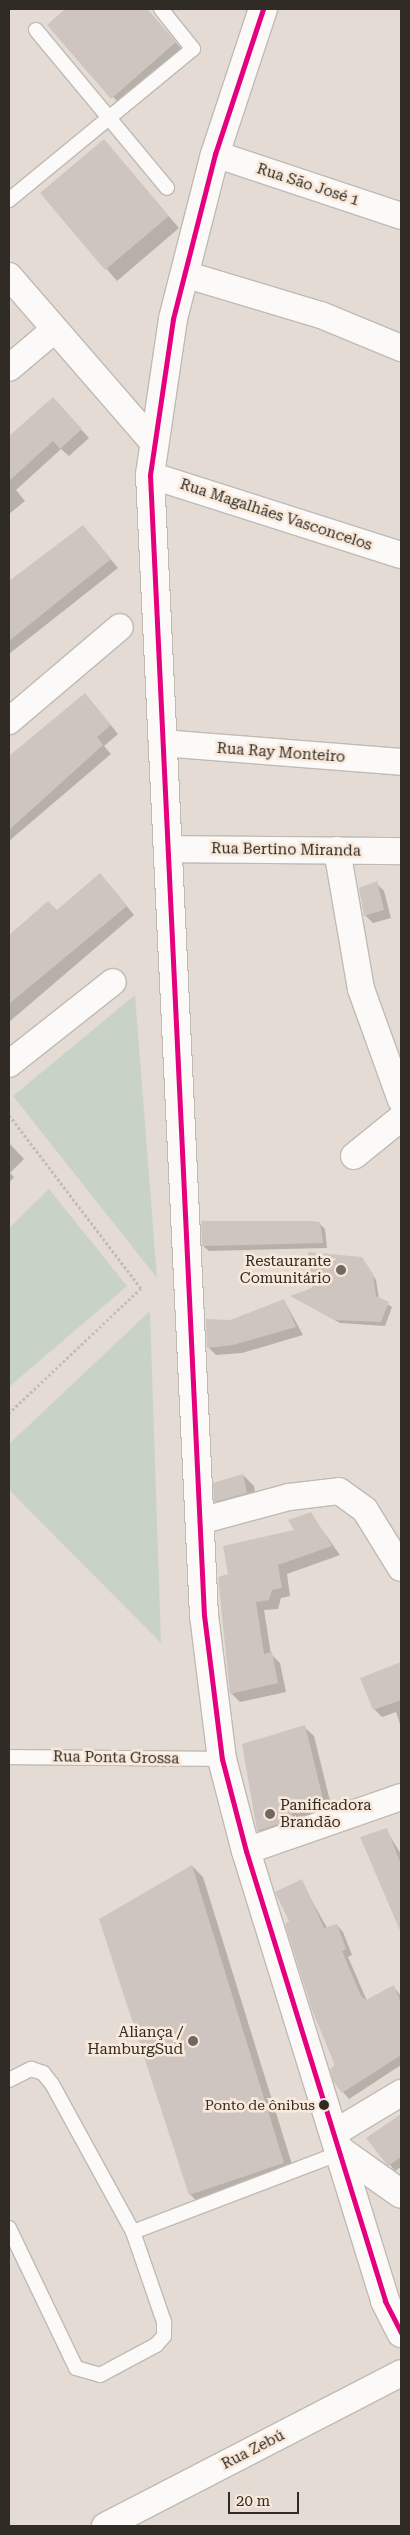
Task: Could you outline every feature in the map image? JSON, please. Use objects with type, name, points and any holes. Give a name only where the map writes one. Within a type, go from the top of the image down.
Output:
[{"type":"street","points":[[263,9],[215,154],[184,274],[153,442],[150,475],[162,743],[170,848],[204,1615],[222,1759],[246,1851],[339,2142],[385,2301],[401,2333]]},
{"type":"street","name":"Rua São José 1","points":[[215,154],[401,216]]},
{"type":"street","points":[[184,274],[321,315],[401,348]]},
{"type":"street","points":[[9,276],[53,331],[153,442]]},
{"type":"street","points":[[9,368],[53,331]]},
{"type":"street","name":"Rua Magalhães Vasconcelos","points":[[150,475],[401,555]]},
{"type":"street","points":[[9,721],[120,628]]},
{"type":"street","name":"Rua Ray Monteiro","points":[[162,743],[401,762]]},
{"type":"street","name":"Rua Bertino Miranda","points":[[170,848],[401,851]]},
{"type":"street","points":[[337,850],[361,989],[401,1100]]},
{"type":"street","points":[[9,1064],[113,982]]},
{"type":"street","points":[[354,1156],[401,1118]]},
{"type":"street","points":[[200,1521],[324,1491],[350,1495],[365,1510],[401,1568]]},
{"type":"street","points":[[246,1851],[401,1797]]},
{"type":"street","points":[[339,2142],[401,2093]]},
{"type":"street","points":[[339,2142],[401,2194]]},
{"type":"street","name":"Rua Zebú","points":[[105,2526],[401,2373]]},
{"type":"lane","points":[[9,200],[111,119],[193,49],[161,9]]},
{"type":"lane","points":[[36,30],[167,188]]},
{"type":"lane","name":"Rua Ponta Grossa","points":[[9,1757],[222,1759]]},
{"type":"lane","points":[[9,2080],[30,2069],[43,2073],[52,2084],[133,2232],[164,2322],[164,2336],[156,2345],[100,2375],[76,2368],[9,2228]]},
{"type":"lane","points":[[133,2232],[339,2142]]},
{"type":"path","points":[[9,1114],[141,1288],[9,1413]]},
{"type":"shaded area","points":[[135,995],[157,1278],[13,1096]]},
{"type":"shaded area","points":[[49,1189],[127,1286],[9,1387],[9,1228]]},
{"type":"shaded area","points":[[150,1311],[161,1643],[9,1490],[9,1444]]},
{"type":"building","points":[[65,9],[147,9],[176,42],[111,99],[47,25]]},
{"type":"building","points":[[104,139],[169,216],[105,270],[40,193]]},
{"type":"building","points":[[53,397],[82,429],[60,449],[53,441],[9,481],[9,436]]},
{"type":"building","points":[[83,525],[111,559],[9,641],[9,581]]},
{"type":"building","points":[[85,693],[111,725],[97,737],[103,745],[9,830],[9,756]]},
{"type":"building","points":[[100,873],[127,906],[9,1004],[9,935],[48,901],[57,910]]},
{"type":"building","points":[[377,881],[384,910],[364,916],[359,888]]},
{"type":"building","points":[[201,1221],[320,1222],[323,1243],[202,1246]]},
{"type":"building","name":"Restaurante Comunitário","points":[[308,1252],[362,1257],[373,1274],[376,1296],[389,1302],[381,1322],[335,1320],[290,1296],[312,1288]]},
{"type":"building","points":[[284,1299],[296,1327],[233,1345],[207,1348],[206,1319],[230,1320]]},
{"type":"building","points":[[243,1474],[247,1493],[214,1502],[213,1483]]},
{"type":"building","points":[[311,1512],[332,1546],[278,1565],[282,1588],[272,1590],[269,1600],[256,1602],[264,1654],[272,1652],[278,1683],[230,1694],[218,1577],[228,1574],[223,1546],[294,1530],[288,1520]]},
{"type":"building","points":[[401,1662],[401,1700],[373,1710],[360,1678]]},
{"type":"building","points":[[305,1725],[325,1807],[292,1813],[293,1819],[257,1831],[242,1744]]},
{"type":"building","points":[[387,1828],[401,1865],[401,1933],[360,1837]]},
{"type":"building","name":"Aliança / HamburgSud","points":[[192,1865],[284,2163],[189,2195],[99,1919]]},
{"type":"building","points":[[302,1879],[324,1928],[337,1924],[346,1949],[342,1951],[361,1996],[366,2000],[394,1985],[401,2003],[401,2055],[342,2093],[333,2081],[330,2069],[335,2065],[312,2010],[285,1924],[289,1921],[275,1892]]},
{"type":"building","points":[[401,2114],[401,2157],[388,2166],[366,2138]]},
{"type":"transit line","points":[[263,9],[215,154],[173,319],[150,475],[204,1615],[222,1759],[246,1851],[385,2301],[401,2333]]},
{"type":"place","name":"Restaurante Comunitário","points":[[341,1270]]},
{"type":"place","name":"Panificadora Brandão","points":[[270,1814]]},
{"type":"place","name":"Aliança / HamburgSud","points":[[193,2041]]},
{"type":"place","name":"Ponto de ônibus","points":[[324,2105]]}]
